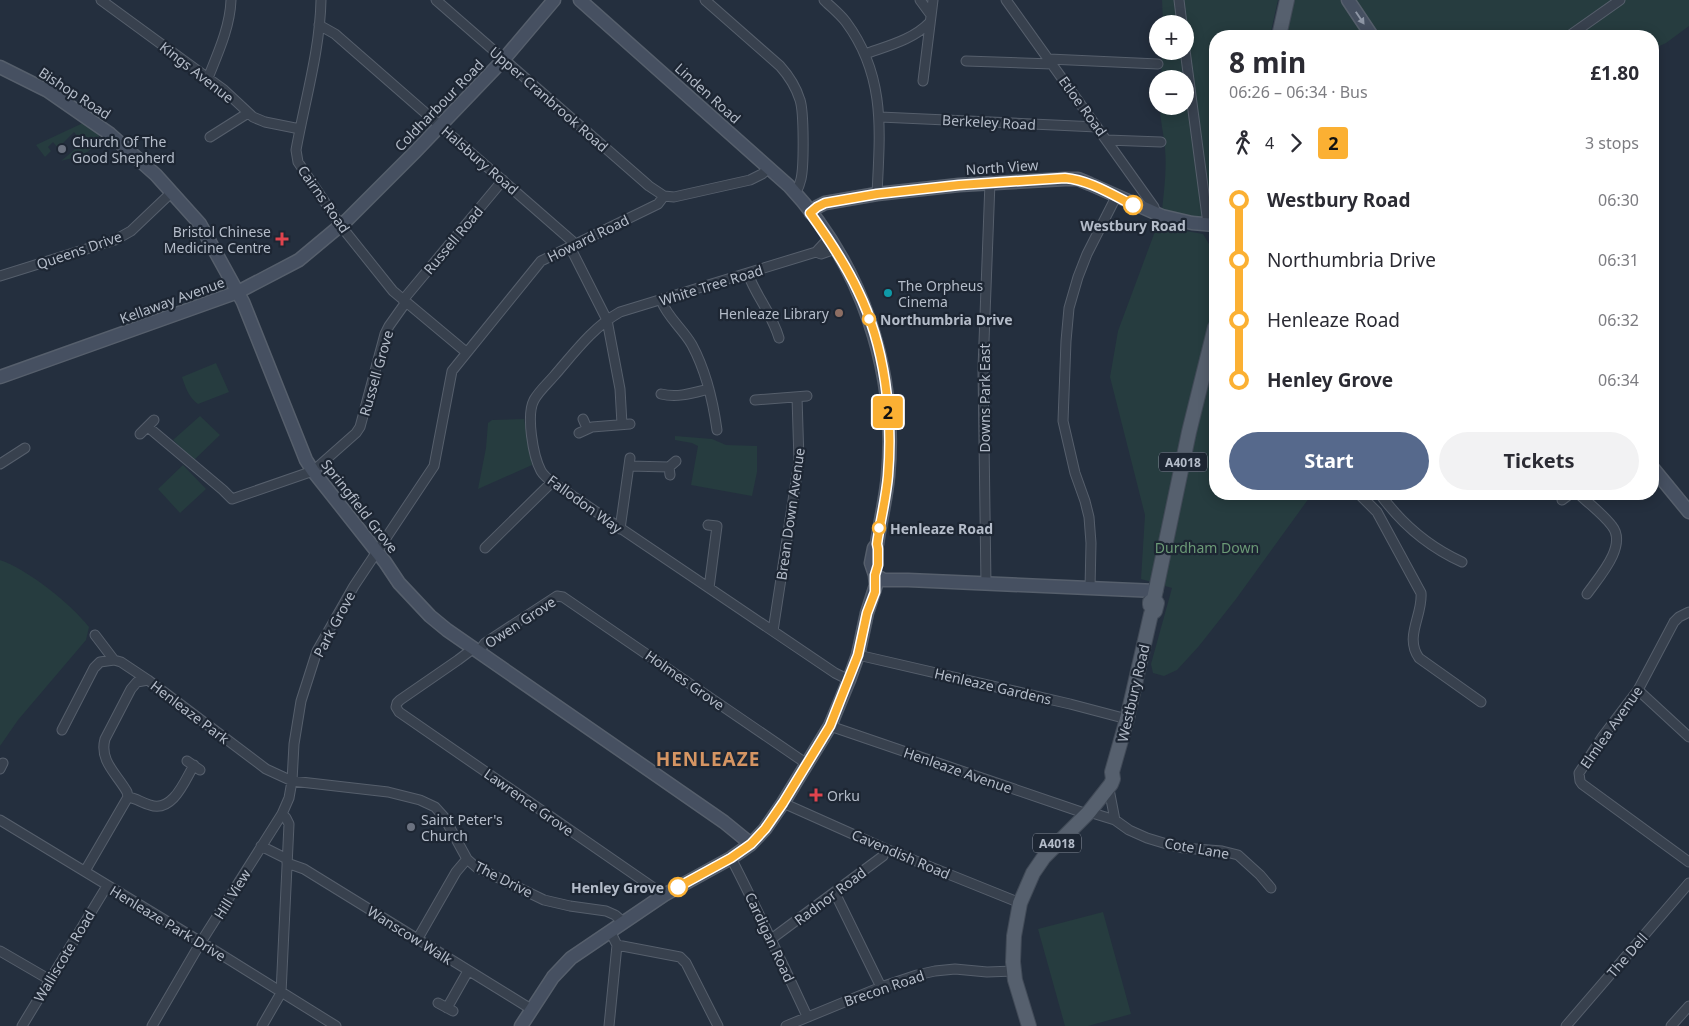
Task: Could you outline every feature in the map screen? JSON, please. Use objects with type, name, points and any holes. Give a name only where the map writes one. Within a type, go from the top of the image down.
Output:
[{"type":"main road","name":"Coldharbour Road","points":[[341,226],[504,59],[554,0]]},
{"type":"main road","name":"Linden Road","points":[[580,0],[769,168],[795,194],[810,213]]},
{"type":"main road","points":[[1280,30],[1286,0]]},
{"type":"main road","points":[[1348,0],[1368,30]]},
{"type":"main road","name":"Bishop Road","points":[[0,68],[48,91],[104,130],[140,160],[200,224],[238,292]]},
{"type":"main road","name":"North View","points":[[810,213],[825,203],[877,194],[990,182],[1078,179],[1156,214],[1192,223],[1209,223]]},
{"type":"main road","points":[[810,213],[832,244],[862,299],[881,362],[889,419],[888,468],[877,544],[874,548],[872,563],[875,575]]},
{"type":"main road","name":"Kellaway Avenue","points":[[0,377],[238,292],[299,260],[341,226]]},
{"type":"main road","name":"Springfield Grove","points":[[238,292],[312,471],[399,582],[430,616],[476,649]]},
{"type":"main road","name":"Westbury Road","points":[[1029,1026],[1015,976],[1014,936],[1020,903],[1033,873],[1044,857],[1088,813],[1106,790],[1103,784],[1108,774],[1112,772],[1127,719],[1151,614],[1156,610],[1155,595],[1189,432],[1209,351]]},
{"type":"main road","points":[[1659,475],[1689,512]]},
{"type":"main road","points":[[524,1025],[531,1010],[562,967],[610,931],[664,895],[731,858],[751,844],[765,829],[830,726],[858,655],[867,613],[869,583],[875,575],[890,573],[908,580],[1090,588],[1155,595]]},
{"type":"main road","points":[[476,649],[724,822],[751,844]]},
{"type":"street","name":"Kings Avenue","points":[[101,0],[224,90],[257,120],[300,129]]},
{"type":"street","points":[[208,78],[221,45],[231,8],[231,0]]},
{"type":"street","name":"Cairns Road","points":[[321,0],[319,26],[296,150],[298,162],[341,226],[393,291],[466,352]]},
{"type":"street","name":"Upper Cranbrook Road","points":[[436,0],[648,186],[664,196]]},
{"type":"street","points":[[705,0],[787,73],[798,94],[802,108],[802,161],[801,180],[795,194]]},
{"type":"street","points":[[824,0],[845,22],[865,54],[876,88],[880,117],[877,194]]},
{"type":"street","points":[[920,0],[931,18]]},
{"type":"street","points":[[923,81],[933,0]]},
{"type":"street","name":"Etloe Road","points":[[1006,0],[1154,207],[1156,214]]},
{"type":"street","points":[[1179,0],[1181,15]]},
{"type":"street","points":[[1578,30],[1620,0]]},
{"type":"street","points":[[865,54],[907,38],[925,27],[931,18]]},
{"type":"street","name":"Halsbury Road","points":[[319,26],[334,34],[503,180],[572,241],[573,246]]},
{"type":"street","points":[[317,38],[326,36],[338,38]]},
{"type":"street","points":[[1187,60],[1209,210]]},
{"type":"street","points":[[966,61],[1158,64]]},
{"type":"street","points":[[210,137],[248,113]]},
{"type":"street","name":"Berkeley Road","points":[[880,117],[1097,127]]},
{"type":"street","points":[[1107,140],[1161,142]]},
{"type":"street","points":[[664,196],[674,197],[750,180],[769,168]]},
{"type":"street","name":"Russell Road","points":[[404,301],[503,180]]},
{"type":"street","name":"Downs Park East","points":[[986,584],[982,368],[990,182]]},
{"type":"street","name":"Queens Drive","points":[[0,276],[115,240],[131,231],[172,192]]},
{"type":"street","name":"Howard Road","points":[[434,466],[452,371],[541,261],[658,204],[664,196]]},
{"type":"street","points":[[1090,588],[1091,543],[1088,517],[1063,421],[1066,341],[1069,308],[1078,277],[1087,254],[1116,196]]},
{"type":"street","name":"White Tree Road","points":[[606,320],[620,312],[816,252],[821,254],[832,244]]},
{"type":"street","points":[[573,246],[606,320],[626,424],[583,431],[583,419]]},
{"type":"street","points":[[748,274],[766,306],[779,338]]},
{"type":"street","points":[[661,300],[664,308],[679,325],[692,345],[719,415],[716,430]]},
{"type":"street","name":"Russell Grove","points":[[148,427],[232,499],[312,471],[356,433],[360,427],[388,326],[404,301]]},
{"type":"street","name":"Fallodon Way","points":[[606,320],[583,342],[535,399],[530,411],[530,424],[538,464],[545,476],[620,529],[835,673],[849,680]]},
{"type":"street","points":[[666,398],[709,389]]},
{"type":"street","points":[[754,400],[807,396]]},
{"type":"street","name":"Brean Down Avenue","points":[[773,631],[799,461],[797,397]]},
{"type":"street","points":[[140,434],[154,420]]},
{"type":"street","points":[[0,464],[25,448]]},
{"type":"street","points":[[620,529],[629,462],[672,468]]},
{"type":"street","name":"Park Grove","points":[[282,814],[289,798],[294,744],[301,701],[317,652],[354,586],[434,466]]},
{"type":"street","points":[[485,548],[552,482]]},
{"type":"street","points":[[1364,500],[1377,512],[1421,592],[1420,608],[1412,634],[1415,652],[1419,658],[1480,697]]},
{"type":"street","points":[[1384,500],[1420,536],[1443,554],[1462,562]]},
{"type":"street","points":[[1585,500],[1613,527],[1617,538],[1613,556],[1587,594]]},
{"type":"street","points":[[708,525],[717,526],[709,588]]},
{"type":"street","name":"Owen Grove","points":[[396,707],[400,700],[485,642],[557,596],[563,597]]},
{"type":"street","name":"Holmes Grove","points":[[563,597],[807,764]]},
{"type":"street","name":"Elmlea Avenue","points":[[1689,612],[1674,622],[1638,690],[1603,736],[1579,773],[1580,782],[1689,862]]},
{"type":"street","name":"Henleaze Park","points":[[95,635],[114,660],[121,662],[148,680],[266,769],[292,780]]},
{"type":"street","name":"Henleaze Gardens","points":[[858,655],[1127,719]]},
{"type":"street","points":[[62,730],[94,668],[100,662],[114,660]]},
{"type":"street","points":[[128,797],[124,786],[103,754],[103,746],[108,731],[131,689],[137,682],[148,680]]},
{"type":"street","points":[[1638,690],[1689,737]]},
{"type":"street","name":"Lawrence Grove","points":[[396,707],[399,712],[664,895]]},
{"type":"street","points":[[59,712],[68,717]]},
{"type":"street","name":"Henleaze Avenue","points":[[830,726],[1088,813]]},
{"type":"street","points":[[128,797],[150,805],[157,806],[167,803],[176,794],[194,766]]},
{"type":"street","name":"The Drive","points":[[292,780],[388,792],[420,800],[435,807],[444,817],[467,859],[489,874],[544,900],[612,913],[623,922]]},
{"type":"street","points":[[1106,790],[1115,820]]},
{"type":"street","points":[[85,871],[128,797]]},
{"type":"street","name":"Cavendish Road","points":[[783,803],[886,849],[1020,903]]},
{"type":"street","name":"Cote Lane","points":[[1088,813],[1115,820],[1129,830],[1170,845],[1238,855],[1271,888]]},
{"type":"street","points":[[262,1026],[282,993],[289,824],[282,814]]},
{"type":"street","name":"Hill View","points":[[152,1026],[282,814]]},
{"type":"street","name":"Henleaze Park Drive","points":[[0,820],[202,942],[336,1026]]},
{"type":"street","points":[[261,846],[287,861]]},
{"type":"street","name":"Radnor Road","points":[[770,940],[883,856],[886,849]]},
{"type":"street","name":"Cardigan Road","points":[[731,858],[808,1016]]},
{"type":"street","points":[[417,940],[456,872],[467,859]]},
{"type":"street","name":"Wanscow Walk","points":[[287,861],[304,869],[531,1010]]},
{"type":"street","name":"The Dell","points":[[1566,1026],[1689,884]]},
{"type":"street","name":"Walliscote Road","points":[[22,1026],[107,886]]},
{"type":"street","points":[[835,893],[880,986]]},
{"type":"street","points":[[609,1026],[617,945],[610,931]]},
{"type":"street","points":[[617,945],[680,957],[686,963],[718,1026]]},
{"type":"street","points":[[0,951],[50,980]]},
{"type":"street","name":"Brecon Road","points":[[786,1026],[880,986],[935,971],[955,969],[1015,976]]},
{"type":"street","points":[[438,1003],[450,1010],[468,971]]},
{"type":"street","points":[[1671,1026],[1689,1006]]},
{"type":"green space","points":[[1162,0],[1278,0],[1271,30],[1209,30],[1209,221],[1162,211],[1166,157],[1161,115],[1194,115],[1194,70],[1161,70],[1162,60],[1194,60],[1194,15],[1163,15]]},
{"type":"green space","points":[[1292,0],[1689,0],[1689,26],[1659,46],[1659,30],[1286,30]]},
{"type":"green space","points":[[83,123],[97,133],[100,138],[84,154],[61,161],[80,145],[84,144],[74,132],[58,148],[53,142],[48,147],[51,151],[45,157],[36,145]]},
{"type":"green space","name":"Durdham Down","points":[[1157,226],[1203,234],[1209,244],[1209,500],[1308,500],[1236,599],[1199,646],[1177,670],[1164,676],[1153,673],[1151,664],[1172,588],[1141,579],[1145,515],[1110,377],[1118,331]]},
{"type":"green space","points":[[216,363],[229,392],[198,404],[190,395],[182,377]]},
{"type":"green space","points":[[200,416],[220,435],[194,460],[173,440]]},
{"type":"green space","points":[[524,419],[532,465],[478,489],[486,448],[488,423],[492,420]]},
{"type":"green space","points":[[675,436],[712,439],[726,445],[757,446],[757,472],[752,496],[691,485],[698,446],[675,440]]},
{"type":"green space","points":[[183,465],[206,489],[180,513],[158,489]]},
{"type":"green space","points":[[0,560],[23,571],[48,588],[89,627],[86,640],[18,720],[0,746]]},
{"type":"green space","points":[[1103,912],[1131,1014],[1088,1026],[1065,1026],[1038,929]]},
{"type":"bus line","name":"2","points":[[678,887],[731,858],[751,844],[765,829],[783,803],[830,726],[858,655],[867,613],[875,592],[875,575],[878,565],[877,544],[888,478],[889,419],[881,362],[856,285],[835,249],[810,213],[825,203],[877,194],[959,185],[1065,178],[1078,179],[1133,205]]},
{"type":"place","name":"Church Of The Good Shepherd","points":[[62,149]]},
{"type":"place","name":"Westbury Road","points":[[1133,205]]},
{"type":"place","name":"Bristol Chinese Medicine Centre","points":[[282,239]]},
{"type":"place","name":"The Orpheus Cinema","points":[[888,293]]},
{"type":"place","name":"Henleaze Library","points":[[839,313]]},
{"type":"place","name":"Northumbria Drive","points":[[869,319]]},
{"type":"place","name":"Henleaze Road","points":[[879,528]]},
{"type":"place","name":"Orku","points":[[816,795]]},
{"type":"place","name":"Saint Peter's Church","points":[[411,827]]},
{"type":"place","name":"Henley Grove","points":[[678,887]]},
{"type":"district","name":"HENLEAZE","points":[[708,759]]}]
